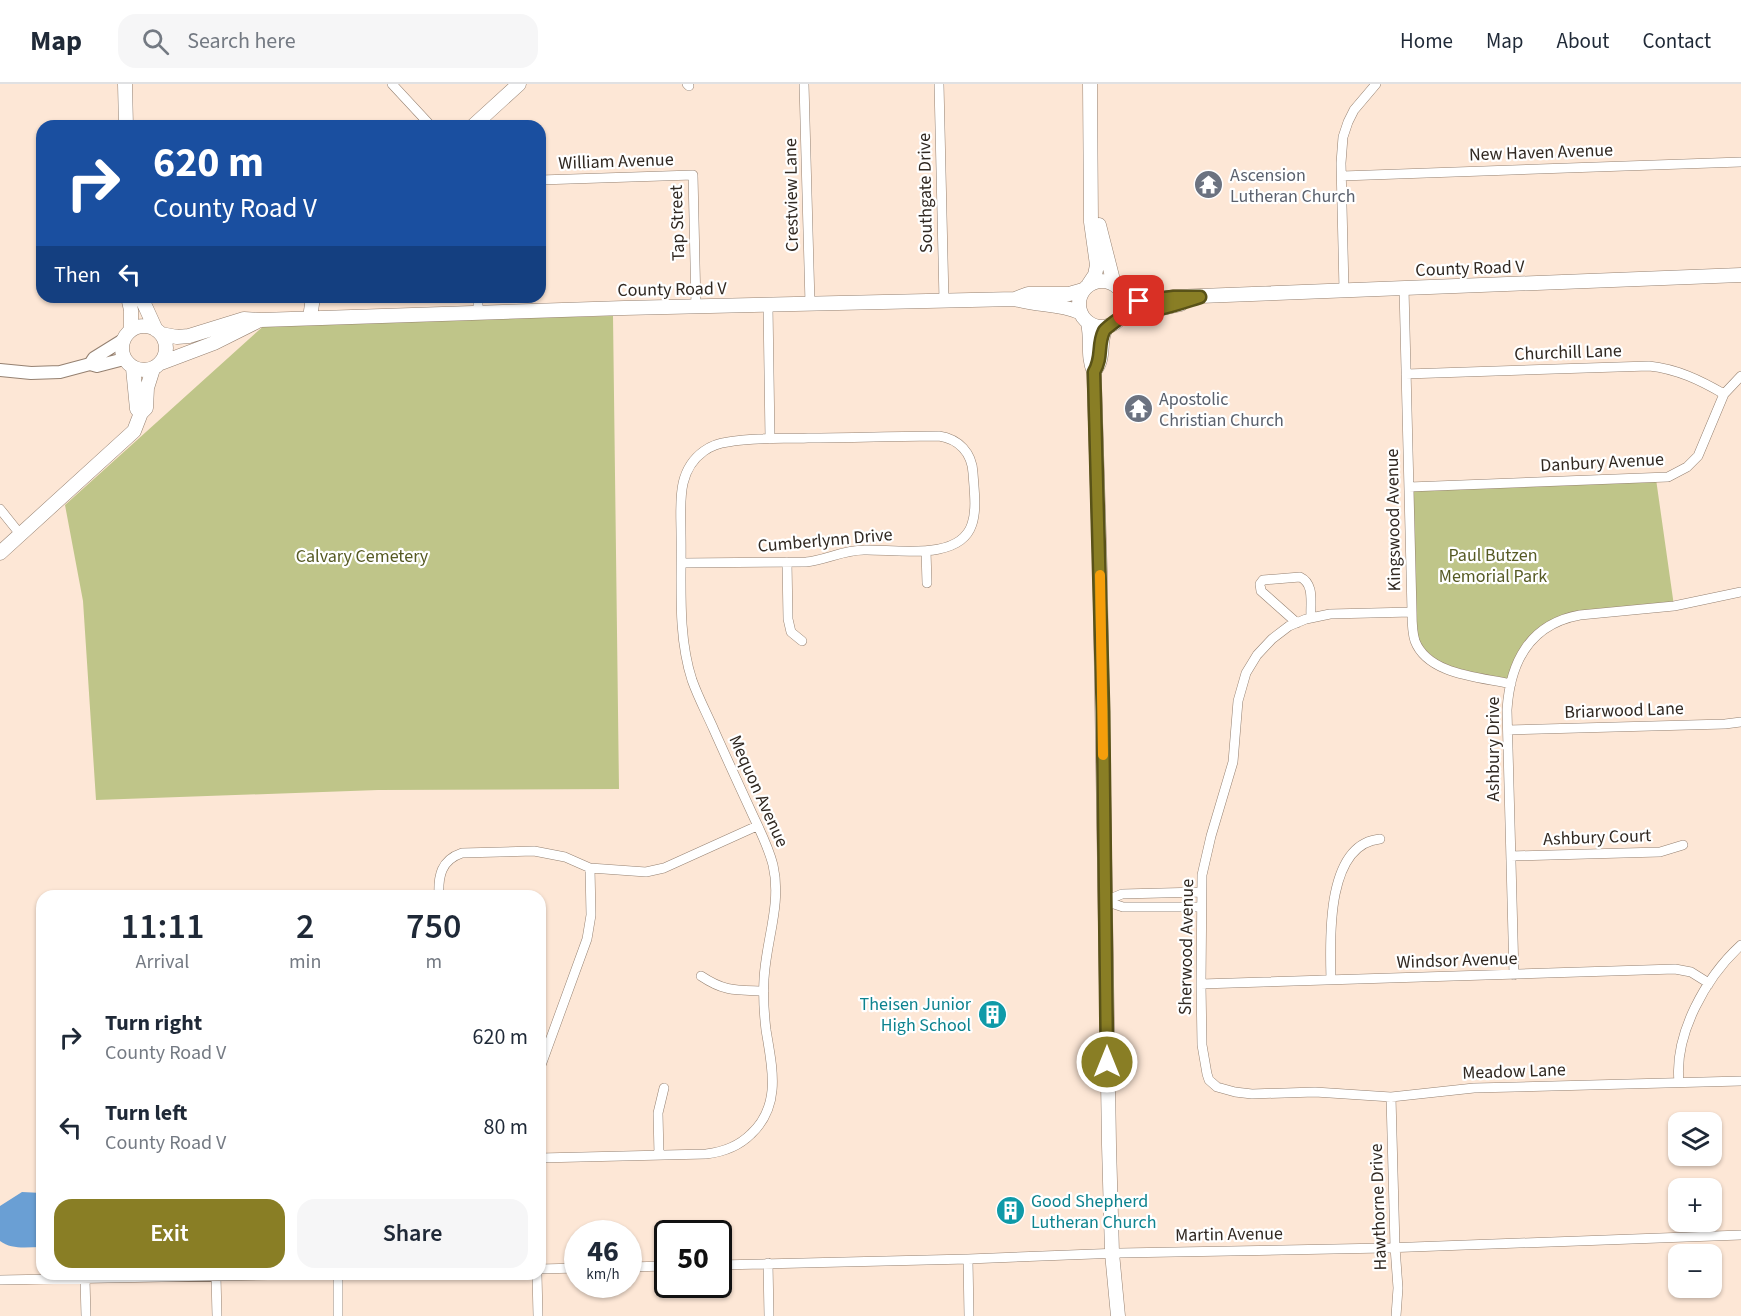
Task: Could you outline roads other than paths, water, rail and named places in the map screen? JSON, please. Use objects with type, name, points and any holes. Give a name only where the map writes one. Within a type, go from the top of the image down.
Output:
[{"type":"main road","points":[[125,84],[126,120]]},
{"type":"main road","points":[[480,120],[519,84]]},
{"type":"main road","points":[[1079,312],[1080,296],[1095,275],[1097,265],[1091,222],[1090,84]]},
{"type":"main road","points":[[1090,176],[1113,284]]},
{"type":"main road","name":"County Road V","points":[[1123,296],[1143,302],[1174,297],[1741,276]]},
{"type":"main road","points":[[1086,287],[1101,281],[1113,284],[1120,289],[1123,296],[1122,317],[1115,323],[1102,327],[1088,323]]},
{"type":"main road","name":"County Road V","points":[[159,332],[177,337],[189,336],[244,319],[1015,299],[1028,294],[1069,294],[1086,287]]},
{"type":"main road","name":"County Road V","points":[[1122,317],[1175,306],[1200,297]]},
{"type":"main road","points":[[1015,299],[1029,304],[1069,307],[1079,312],[1088,323],[1090,362],[1094,372],[1100,571],[1107,1062],[1112,1253],[1118,1316]]},
{"type":"main road","points":[[129,303],[131,310],[127,335],[121,346],[128,364],[137,409],[141,413]]},
{"type":"main road","points":[[0,553],[134,431],[141,413],[146,408],[147,388],[166,352],[164,339],[144,303]]},
{"type":"main road","points":[[310,318],[312,303]]},
{"type":"main road","points":[[128,364],[145,371],[214,343],[261,320]]},
{"type":"main road","points":[[127,335],[144,326],[159,332]]},
{"type":"main road","points":[[1094,372],[1100,363],[1101,340],[1107,326]]},
{"type":"street","points":[[392,84],[425,120]]},
{"type":"street","name":"Crestview Lane","points":[[804,84],[810,304]]},
{"type":"street","name":"Southgate Drive","points":[[939,84],[944,301]]},
{"type":"street","points":[[1344,290],[1342,150],[1348,122],[1361,100],[1376,84]]},
{"type":"street","name":"New Haven Avenue","points":[[1342,176],[1741,162]]},
{"type":"street","name":"William Avenue","points":[[546,180],[693,175]]},
{"type":"street","name":"Tap Street","points":[[693,175],[696,307]]},
{"type":"street","name":"Kingswood Avenue","points":[[1404,288],[1412,612],[1415,640],[1420,650],[1428,658],[1446,669],[1511,684]]},
{"type":"street","points":[[478,303],[478,312]]},
{"type":"street","points":[[768,306],[770,439]]},
{"type":"street","points":[[90,364],[94,358],[127,335]]},
{"type":"street","points":[[0,369],[51,373],[90,364],[97,366],[128,364]]},
{"type":"street","name":"Churchill Lane","points":[[1406,374],[1645,366],[1680,372],[1724,394]]},
{"type":"street","name":"Danbury Avenue","points":[[1409,487],[1668,477],[1687,467],[1698,456],[1724,394],[1741,376]]},
{"type":"street","name":"Cumberlynn Drive","points":[[681,563],[818,560],[848,551],[860,550],[926,551],[948,547],[958,542],[973,521],[972,464],[967,452],[957,442],[945,437],[770,439]]},
{"type":"street","name":"Mequon Avenue","points":[[546,1158],[706,1154],[726,1150],[747,1138],[765,1117],[771,1100],[773,1083],[765,1023],[764,991],[766,952],[775,909],[776,886],[771,858],[699,697],[689,668],[683,635],[681,563],[681,491],[692,464],[704,451],[720,443],[770,439]]},
{"type":"street","points":[[0,510],[20,534]]},
{"type":"street","points":[[926,551],[927,583]]},
{"type":"street","points":[[787,562],[788,619],[791,632],[802,641]]},
{"type":"street","points":[[1296,623],[1261,591],[1260,584],[1263,580],[1300,577],[1305,579],[1310,588],[1311,618]]},
{"type":"street","name":"Ashbury Drive","points":[[1514,975],[1507,710],[1517,662],[1527,645],[1544,630],[1561,620],[1580,615],[1674,606],[1741,592]]},
{"type":"street","name":"Sherwood Avenue","points":[[1289,1093],[1252,1094],[1217,1087],[1209,1080],[1202,1045],[1201,892],[1206,854],[1233,762],[1238,701],[1243,680],[1262,649],[1276,635],[1296,623],[1338,613],[1412,612]]},
{"type":"street","name":"Briarwood Lane","points":[[1508,730],[1741,722]]},
{"type":"street","points":[[439,890],[441,870],[448,860],[464,852],[543,852],[565,857],[590,868],[646,872],[658,870],[757,826]]},
{"type":"street","points":[[1331,980],[1331,930],[1337,881],[1344,866],[1359,848],[1370,840],[1380,839]]},
{"type":"street","name":"Ashbury Court","points":[[1511,856],[1660,852],[1683,845]]},
{"type":"street","points":[[546,1052],[587,939],[591,915],[590,868]]},
{"type":"street","points":[[1105,901],[1122,894],[1201,892]]},
{"type":"street","points":[[1105,901],[1123,907],[1201,907]]},
{"type":"street","points":[[1679,1082],[1679,1055],[1683,1037],[1708,985],[1722,965],[1741,945]]},
{"type":"street","name":"Windsor Avenue","points":[[1201,984],[1680,970],[1698,975],[1708,985]]},
{"type":"street","points":[[701,976],[728,990],[764,991]]},
{"type":"street","name":"Meadow Lane","points":[[1289,1093],[1315,1092],[1391,1097],[1474,1088],[1741,1081]]},
{"type":"street","points":[[659,1155],[658,1113],[664,1088]]},
{"type":"street","name":"Hawthorne Drive","points":[[1391,1097],[1398,1288],[1396,1316]]},
{"type":"street","name":"Martin Avenue","points":[[732,1264],[1395,1247],[1741,1235]]},
{"type":"street","points":[[968,1259],[969,1316]]},
{"type":"street","points":[[768,1263],[769,1316]]},
{"type":"street","points":[[546,1269],[564,1268]]},
{"type":"street","points":[[0,1280],[36,1280]]},
{"type":"street","points":[[85,1280],[86,1316]]},
{"type":"street","points":[[216,1280],[217,1316]]},
{"type":"street","points":[[338,1280],[339,1316]]},
{"type":"street","points":[[537,1280],[538,1316]]},
{"type":"water","points":[[22,1192],[36,1193],[36,1247],[15,1247],[0,1241],[0,1206]]},
{"type":"place","name":"Ascension Lutheran Church","points":[[1209,185]]},
{"type":"place","name":"Apostolic Christian Church","points":[[1138,409]]},
{"type":"place","name":"Theisen Junior High School","points":[[992,1014]]},
{"type":"place","name":"Good Shepherd Lutheran Church","points":[[1010,1211]]},
{"type":"park label","name":"Calvary Cemetery","points":[[362,556]]},
{"type":"park label","name":"Paul Butzen Memorial Park","points":[[1493,565]]}]
